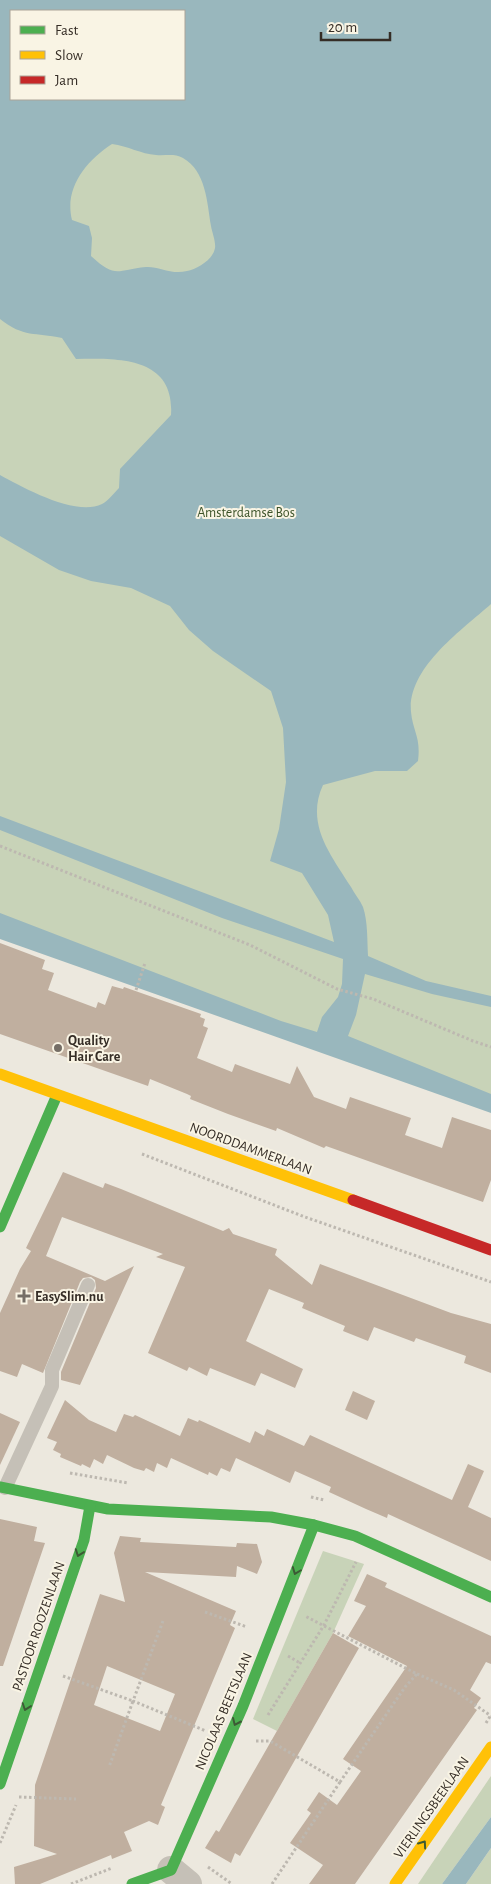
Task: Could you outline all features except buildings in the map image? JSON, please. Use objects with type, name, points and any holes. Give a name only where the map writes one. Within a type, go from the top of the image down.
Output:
[{"type":"street","name":"NOORDDAMMERLAAN","points":[[0,1074],[491,1250]]},
{"type":"street","points":[[0,1228],[57,1095]]},
{"type":"street","points":[[3,1488],[90,1506],[271,1517],[314,1525],[366,1541],[491,1597]]},
{"type":"street","name":"PASTOOR ROOZENLAAN","points":[[0,1784],[84,1540],[90,1506]]},
{"type":"street","name":"NICOLAAS BEETSLAAN","points":[[132,1884],[179,1877],[228,1740],[314,1525]]},
{"type":"street","name":"VIERLINGSBEEKLAAN","points":[[395,1884],[491,1746]]},
{"type":"lane","points":[[3,1488],[52,1386],[52,1370],[88,1285]]},
{"type":"path","points":[[0,846],[250,945],[337,989],[372,999],[473,1042],[491,1047]]},
{"type":"path","points":[[136,990],[145,964]]},
{"type":"path","points":[[137,1152],[305,1217],[491,1282]]},
{"type":"path","points":[[266,1718],[324,1626],[366,1541]]},
{"type":"path","points":[[283,1605],[417,1674],[454,1690],[491,1716]]},
{"type":"path","points":[[205,1612],[271,1636]]},
{"type":"path","points":[[109,1767],[163,1621]]},
{"type":"path","points":[[39,1667],[133,1701],[228,1740]]},
{"type":"path","points":[[272,1884],[405,1687],[417,1674]]},
{"type":"path","points":[[257,1733],[252,1741],[270,1741],[340,1782]]},
{"type":"path","points":[[9,1797],[76,1799]]},
{"type":"green space","name":"Amsterdamse Bos","points":[[0,0],[491,0],[491,1112],[0,925]]},
{"type":"green space","points":[[323,1551],[364,1564],[333,1633],[277,1731],[253,1719]]},
{"type":"green space","points":[[491,1776],[491,1817],[442,1884],[418,1884]]},
{"type":"green space","points":[[491,1848],[491,1884],[466,1884]]},
{"type":"water","name":"Amsterdamse Bos","points":[[0,0],[491,0],[491,604],[439,651],[427,665],[418,680],[412,696],[411,712],[418,740],[418,761],[407,771],[375,771],[323,785],[318,799],[317,813],[323,839],[363,907],[367,925],[368,956],[426,981],[491,996],[491,1007],[432,994],[365,974],[356,1015],[348,1036],[491,1094],[491,1113],[0,939],[0,913],[281,1021],[317,1032],[322,1017],[338,997],[342,984],[343,959],[222,918],[0,830],[0,816],[334,942],[328,915],[302,873],[270,861],[279,829],[286,782],[283,728],[271,691],[213,651],[189,630],[170,606],[131,588],[91,581],[59,570],[0,536],[0,475],[50,499],[78,507],[91,507],[102,504],[109,499],[119,488],[120,469],[171,415],[170,396],[164,382],[154,372],[141,365],[126,361],[76,359],[62,338],[23,332],[0,319]],"holes":[[[112,144],[150,154],[180,156],[197,171],[204,188],[215,246],[214,252],[200,266],[181,272],[146,267],[117,271],[106,268],[91,256],[92,238],[89,226],[72,220],[70,208],[74,186],[86,167],[102,151]]]},
{"type":"water","points":[[491,1817],[491,1848],[466,1884],[442,1884]]},
{"type":"traffic: fast","points":[[0,1227],[57,1095]]},
{"type":"traffic: fast","points":[[0,1487],[108,1509],[271,1517],[314,1525],[355,1536],[491,1597]]},
{"type":"traffic: fast","points":[[0,1784],[84,1540],[90,1506]]},
{"type":"traffic: fast","points":[[132,1884],[171,1870],[243,1706],[314,1525]]},
{"type":"traffic: slow","points":[[0,1074],[353,1200]]},
{"type":"traffic: slow","points":[[395,1884],[491,1747]]},
{"type":"traffic: jam","points":[[353,1200],[491,1250]]},
{"type":"place","name":"Quality Hair Care","points":[[58,1048]]},
{"type":"place","name":"EasySlim.nu","points":[[24,1296]]}]
